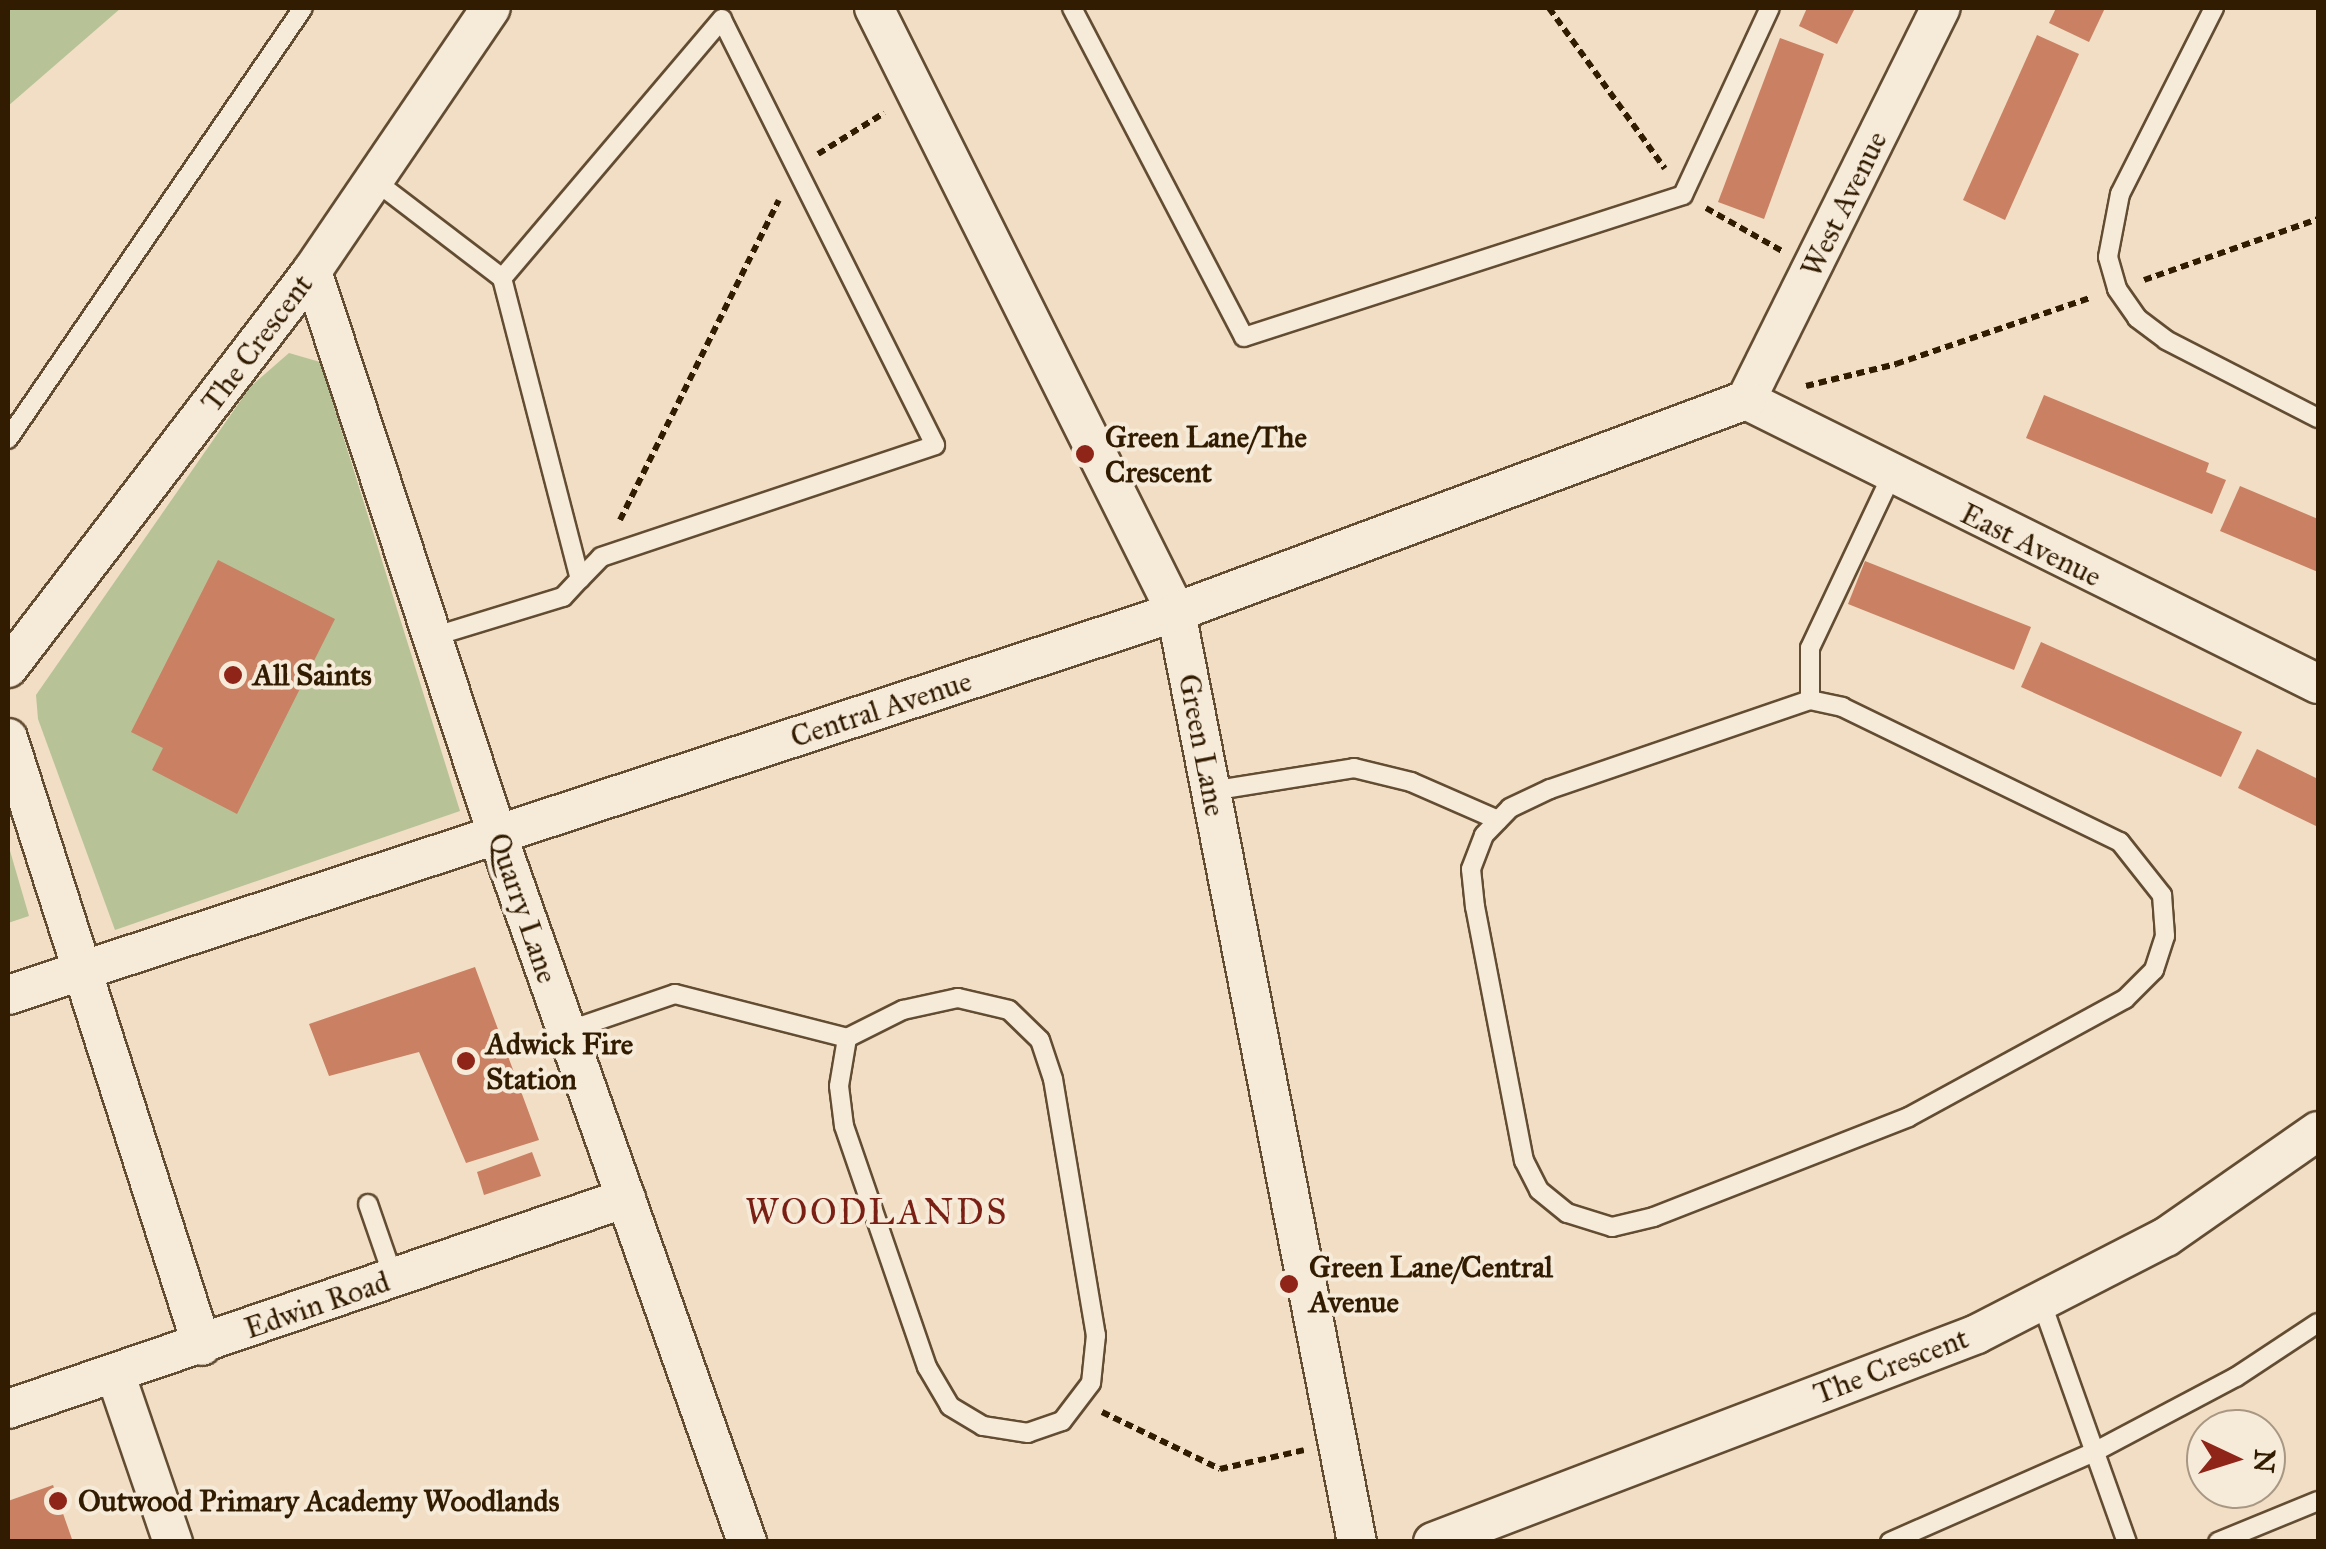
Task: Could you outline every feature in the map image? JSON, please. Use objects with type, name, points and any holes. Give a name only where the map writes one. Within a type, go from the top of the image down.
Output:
[{"type":"street","name":"The Crescent","points":[[8,668],[312,271],[491,8]]},
{"type":"street","name":"Green Lane","points":[[874,8],[1176,612],[1357,1542]]},
{"type":"street","name":"West Avenue","points":[[1746,400],[1940,8]]},
{"type":"street","name":"Quarry Lane","points":[[312,271],[497,834],[748,1542]]},
{"type":"street","name":"East Avenue","points":[[1746,400],[1891,477],[2318,684]]},
{"type":"street","name":"Central Avenue","points":[[8,995],[1176,612],[1746,400]]},
{"type":"street","points":[[8,738],[202,1346]]},
{"type":"street","name":"The Crescent","points":[[1433,1542],[1977,1334],[2166,1237],[2318,1131]]},
{"type":"street","name":"Edwin Road","points":[[8,1409],[202,1346],[626,1198]]},
{"type":"street","points":[[114,1373],[173,1542]]},
{"type":"lane","points":[[8,440],[302,8]]},
{"type":"lane","points":[[1072,8],[1244,337],[1684,195],[1770,8]]},
{"type":"lane","points":[[2214,8],[2120,194],[2108,257],[2117,289],[2137,318],[2166,340],[2318,418]]},
{"type":"lane","points":[[432,637],[563,596],[602,556],[935,445],[722,19],[502,278]]},
{"type":"lane","points":[[374,180],[502,278],[580,579]]},
{"type":"lane","points":[[1810,700],[1810,648],[1891,477]]},
{"type":"lane","points":[[1810,700],[1842,707],[2120,842],[2162,895],[2165,936],[2154,970],[2125,999],[1909,1116],[1654,1217],[1612,1227],[1567,1213],[1539,1190],[1524,1162],[1471,869],[1484,834],[1498,820],[1550,789],[1810,700]]},
{"type":"lane","points":[[1210,791],[1354,768],[1411,782],[1498,820]]},
{"type":"lane","points":[[567,1031],[676,994],[847,1038],[903,1010],[958,998],[1009,1010],[1040,1040],[1053,1080],[1096,1335],[1092,1383],[1062,1420],[1028,1433],[983,1426],[950,1406],[927,1367],[844,1126],[839,1086],[847,1038]]},
{"type":"lane","points":[[368,1204],[394,1279]]},
{"type":"lane","points":[[2041,1301],[2127,1542]]},
{"type":"lane","points":[[1890,1542],[2096,1451],[2236,1377],[2318,1323]]},
{"type":"lane","points":[[2218,1542],[2318,1502]]},
{"type":"path","points":[[602,556],[796,167],[917,93]]},
{"type":"path","points":[[1746,400],[1896,364],[2318,219]]},
{"type":"path","points":[[1078,1400],[1220,1469],[1337,1443]]},
{"type":"green space","points":[[8,8],[121,8],[8,106]]},
{"type":"green space","points":[[289,353],[320,362],[460,811],[115,930],[38,719],[36,695],[250,387]]},
{"type":"green space","points":[[8,844],[29,916],[8,923]]},
{"type":"building","points":[[1807,8],[1855,8],[1837,44],[1799,26]]},
{"type":"building","points":[[2056,8],[2105,8],[2089,42],[2049,23]]},
{"type":"building","points":[[2037,35],[2079,54],[2005,220],[1963,200]]},
{"type":"building","points":[[1780,38],[1824,54],[1764,219],[1718,202]]},
{"type":"building","points":[[2044,395],[2209,463],[2206,472],[2226,480],[2212,514],[2026,438]]},
{"type":"building","points":[[2240,486],[2318,519],[2318,572],[2220,531]]},
{"type":"building","name":"All Saints","points":[[218,560],[335,619],[237,814],[152,770],[163,748],[131,732]]},
{"type":"building","points":[[1865,561],[2031,627],[2014,670],[1848,604]]},
{"type":"building","points":[[2041,642],[2242,732],[2221,777],[2021,687]]},
{"type":"building","points":[[2257,749],[2318,779],[2318,827],[2238,788]]},
{"type":"building","name":"Adwick Fire Station","points":[[475,967],[539,1140],[466,1163],[419,1052],[329,1076],[309,1024]]},
{"type":"building","points":[[532,1152],[541,1176],[484,1195],[477,1172]]},
{"type":"building","points":[[53,1485],[73,1542],[8,1542],[8,1501]]},
{"type":"place","name":"Green Lane/The Crescent","points":[[1085,454]]},
{"type":"place","name":"All Saints","points":[[233,675]]},
{"type":"place","name":"Adwick Fire Station","points":[[466,1061]]},
{"type":"place","name":"Green Lane/Central Avenue","points":[[1289,1284]]},
{"type":"place","name":"Outwood Primary Academy Woodlands","points":[[58,1501]]},
{"type":"district","name":"WOODLANDS","points":[[877,1213]]}]
